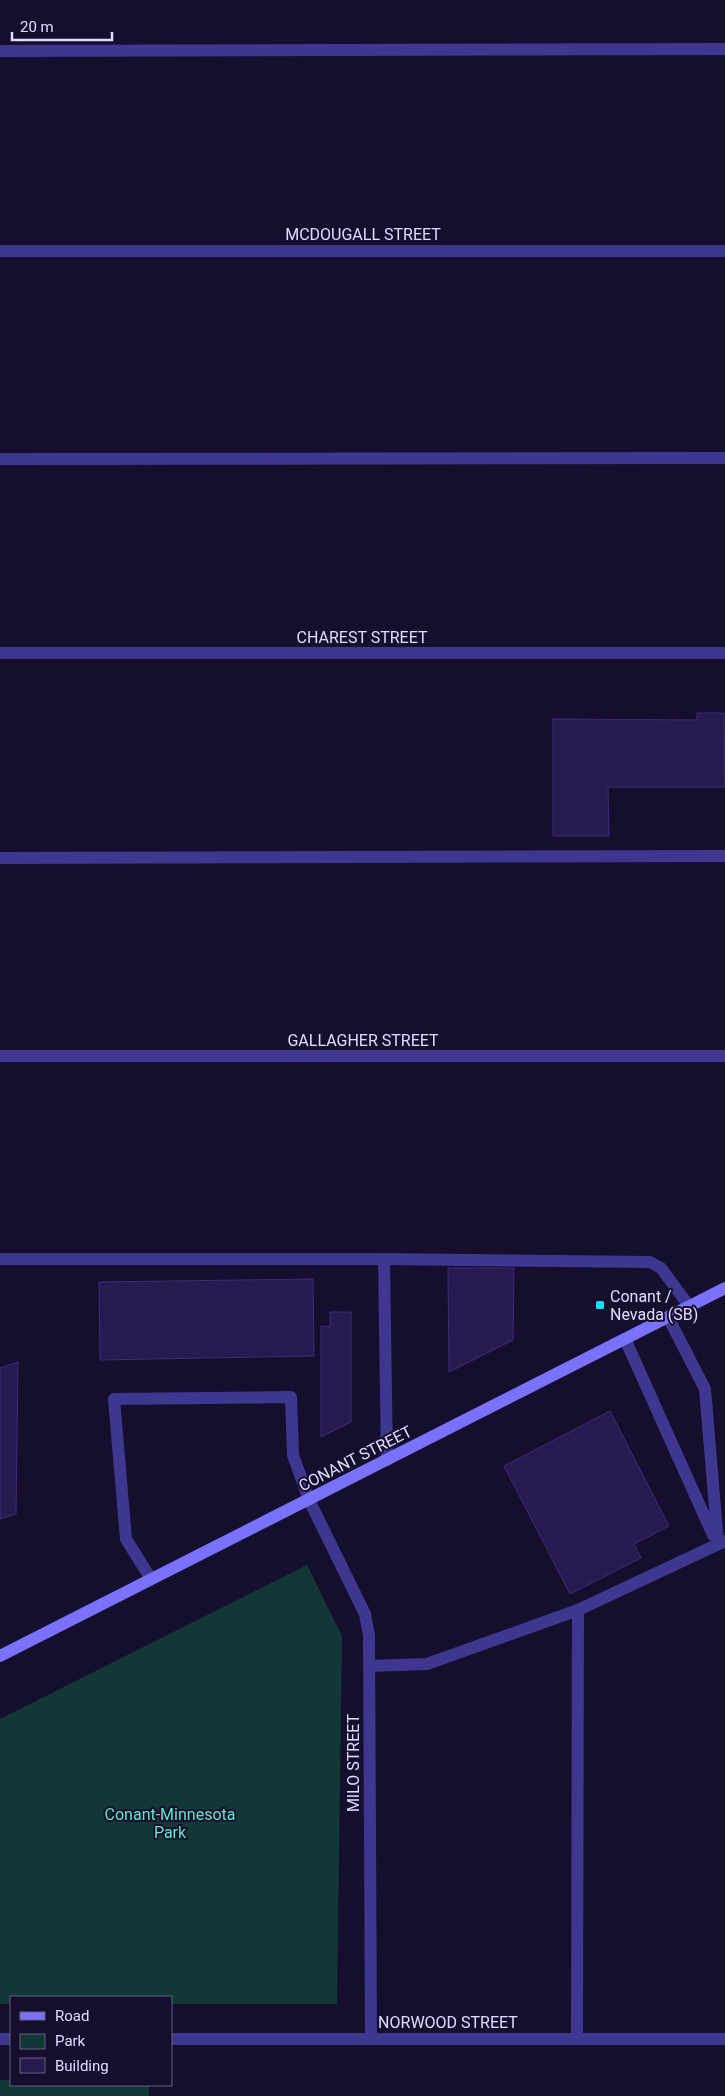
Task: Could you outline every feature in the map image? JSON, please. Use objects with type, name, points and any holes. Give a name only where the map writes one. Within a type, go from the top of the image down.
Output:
[{"type":"main road","name":"CONANT STREET","points":[[0,1656],[725,1288]]},
{"type":"street","points":[[0,52],[725,49]]},
{"type":"street","name":"MCDOUGALL STREET","points":[[0,250],[725,251]]},
{"type":"street","points":[[0,459],[725,458]]},
{"type":"street","name":"CHAREST STREET","points":[[0,653],[725,653]]},
{"type":"street","points":[[0,858],[725,856]]},
{"type":"street","name":"GALLAGHER STREET","points":[[0,1056],[725,1056]]},
{"type":"street","points":[[0,1259],[384,1258],[650,1262],[661,1268],[689,1306]]},
{"type":"street","points":[[384,1258],[387,1460]]},
{"type":"street","points":[[668,1317],[705,1389],[721,1542]]},
{"type":"street","points":[[625,1339],[721,1542]]},
{"type":"street","name":"MILO STREET","points":[[151,1579],[126,1539],[114,1400],[291,1397],[293,1455],[308,1500],[365,1614],[369,1635],[370,2039]]},
{"type":"street","points":[[369,1666],[427,1664],[578,1610],[721,1542]]},
{"type":"street","points":[[577,2039],[578,1610]]},
{"type":"street","name":"NORWOOD STREET","points":[[172,2039],[725,2039]]},
{"type":"green space","name":"Conant-Minnesota Park","points":[[307,1565],[342,1636],[337,2004],[172,2004],[172,1996],[10,1996],[10,2004],[0,2004],[0,1719]]},
{"type":"green space","points":[[0,2080],[10,2080],[10,2086],[149,2086],[149,2096],[0,2096]]},
{"type":"building","points":[[697,713],[724,713],[725,787],[608,787],[609,836],[553,836],[553,719],[697,720]]},
{"type":"building","points":[[448,1268],[514,1268],[513,1340],[449,1372]]},
{"type":"building","points":[[313,1279],[314,1356],[100,1360],[99,1282]]},
{"type":"building","points":[[330,1312],[351,1312],[351,1422],[321,1437],[321,1326],[330,1327]]},
{"type":"building","points":[[18,1362],[16,1514],[0,1519],[0,1368]]},
{"type":"building","points":[[610,1411],[669,1526],[634,1544],[641,1558],[570,1594],[504,1466]]},
{"type":"place","name":"Conant / Nevada (SB)","points":[[600,1305]]}]
